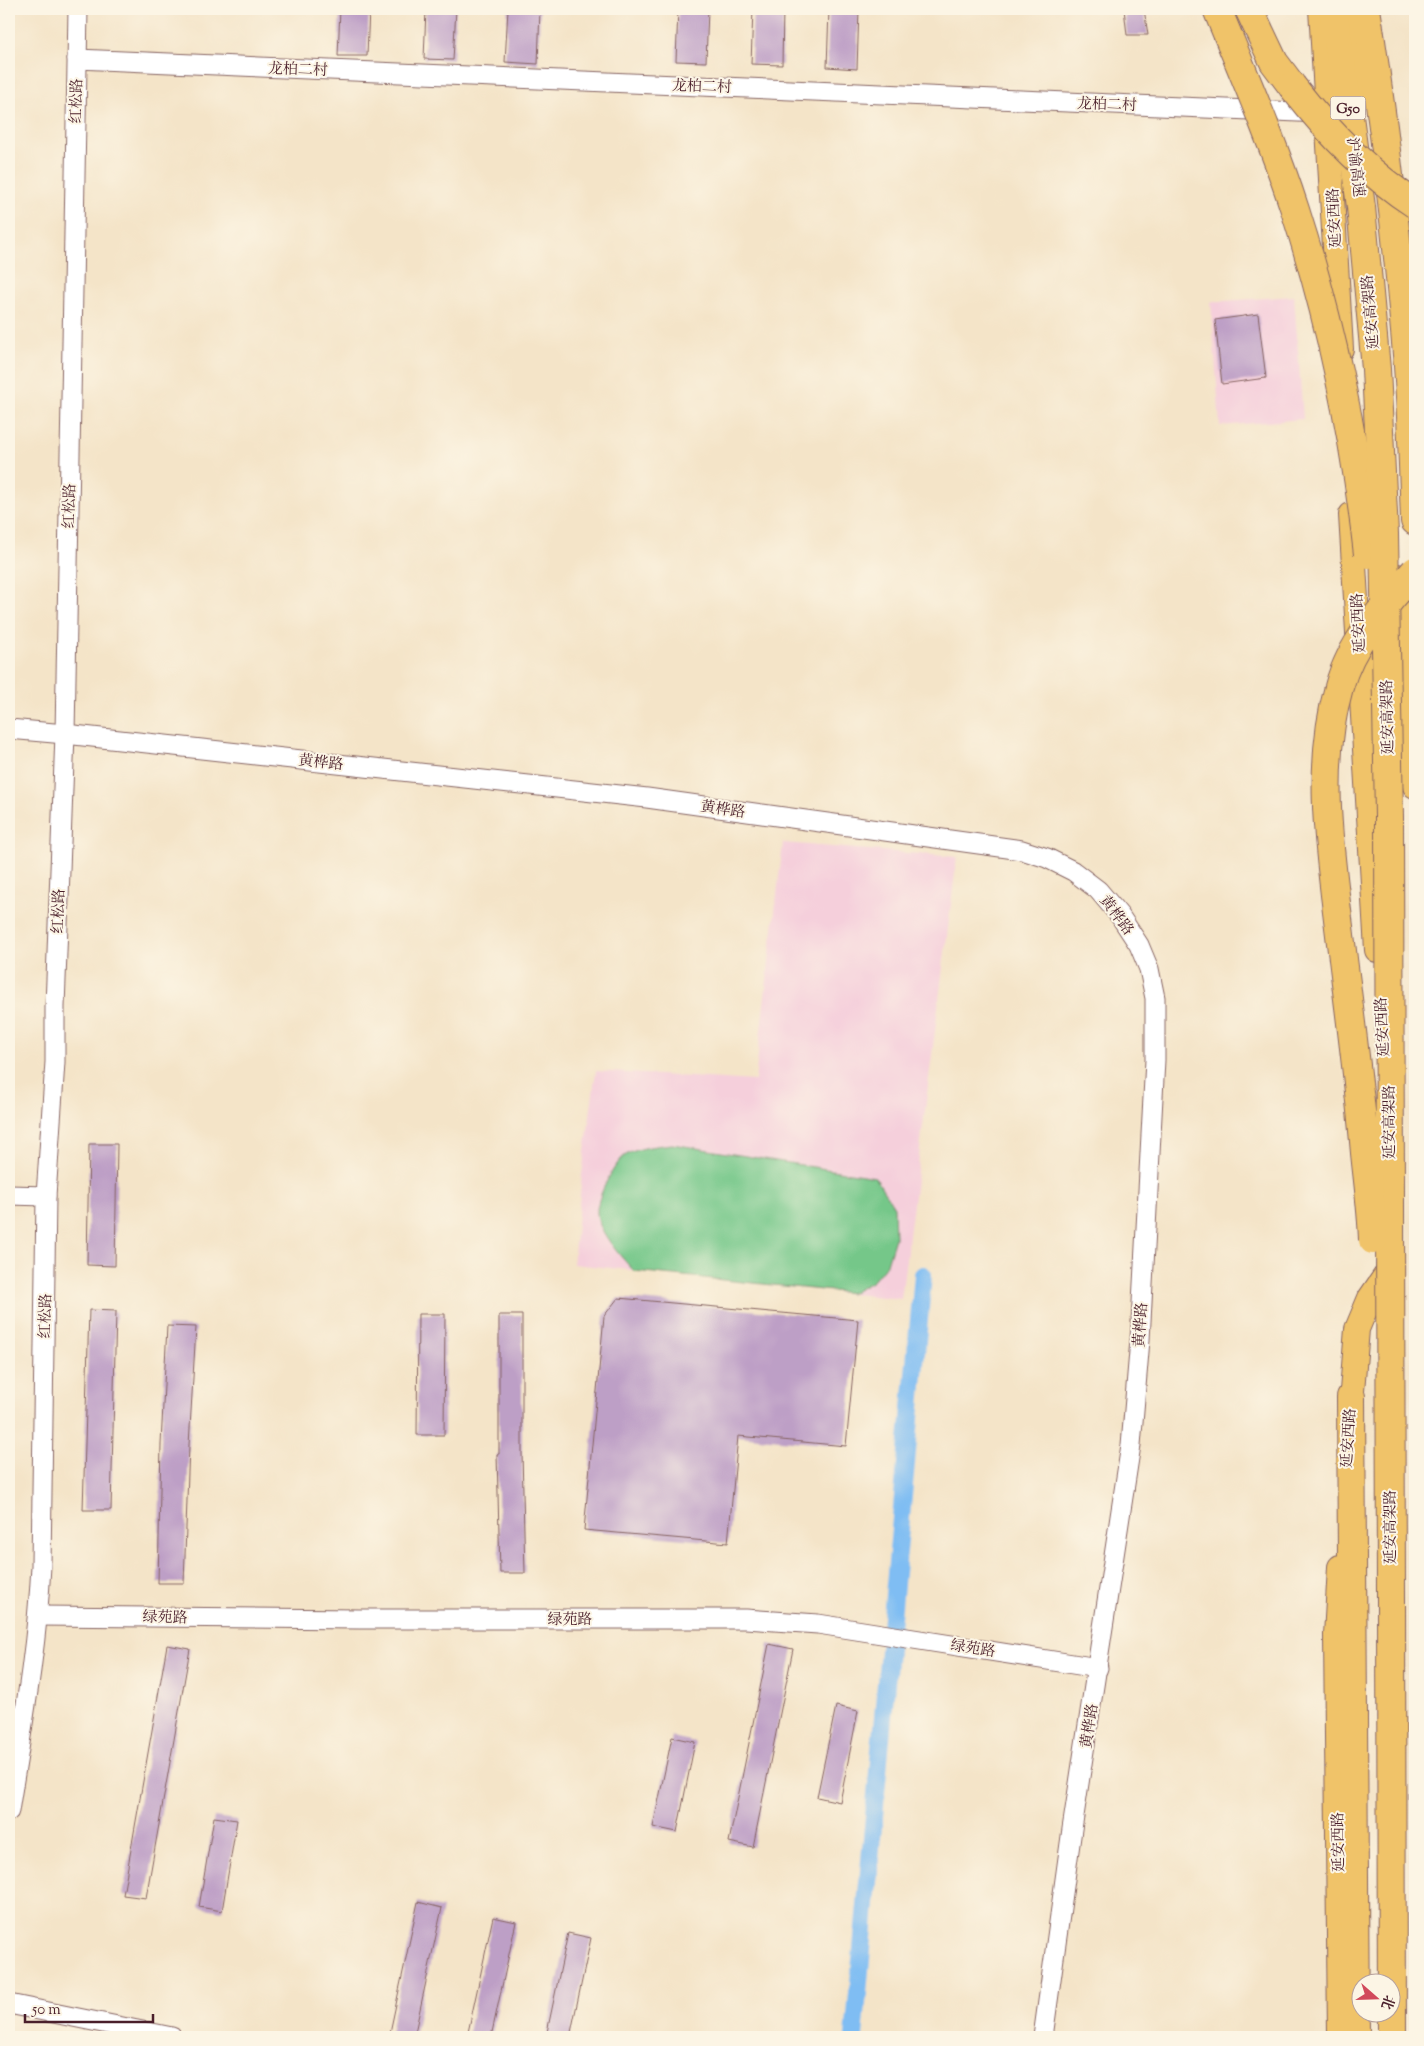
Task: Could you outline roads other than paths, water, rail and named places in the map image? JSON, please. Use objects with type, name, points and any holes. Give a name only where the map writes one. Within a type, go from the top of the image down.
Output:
[{"type":"highway","points":[[1217,9],[1255,101],[1294,210],[1327,320],[1333,348],[1351,434],[1363,512],[1379,661],[1389,817]]},
{"type":"highway","points":[[1250,9],[1274,62],[1292,86],[1319,120],[1404,204],[1408,367],[1415,521]]},
{"type":"highway","points":[[1260,9],[1292,86]]},
{"type":"highway","name":"沪渝高速","points":[[1333,9],[1361,207]]},
{"type":"highway","name":"G50","points":[[1366,9],[1380,98],[1404,204]]},
{"type":"highway","name":"延安高架路","points":[[1361,207],[1376,369],[1384,534],[1389,817],[1392,2037]]},
{"type":"highway","points":[[1390,1600],[1378,1409],[1373,1228],[1359,1082],[1329,847],[1327,795],[1329,735],[1339,686],[1358,643],[1388,602],[1415,571]]},
{"type":"highway","points":[[1351,1397],[1355,2037]]},
{"type":"main road","name":"延安西路","points":[[1321,9],[1394,1220],[1388,1272],[1370,1298],[1356,1329],[1351,1397],[1336,1636],[1340,2037]]},
{"type":"main road","points":[[1351,9],[1415,786]]},
{"type":"street","name":"红松路","points":[[9,1810],[33,1664],[39,1616],[41,1566],[46,1196],[55,1062],[54,1008],[65,734],[78,9]]},
{"type":"street","name":"龙柏二村","points":[[77,59],[1327,113]]},
{"type":"street","name":"黄桦路","points":[[9,729],[647,798],[1022,850],[1047,858],[1073,871],[1098,890],[1120,916],[1139,945],[1149,969],[1155,998],[1155,1060],[1140,1340],[1131,1436],[1098,1668],[1072,1829],[1044,2037]]},
{"type":"street","points":[[9,1195],[46,1196]]},
{"type":"street","name":"绿苑路","points":[[39,1616],[360,1619],[746,1618],[786,1621],[868,1632],[1098,1668]]},
{"type":"street","points":[[9,2004],[172,2037]]},
{"type":"street","points":[[9,2016],[111,2037]]},
{"type":"waterway","points":[[854,2037],[923,1275]]}]
